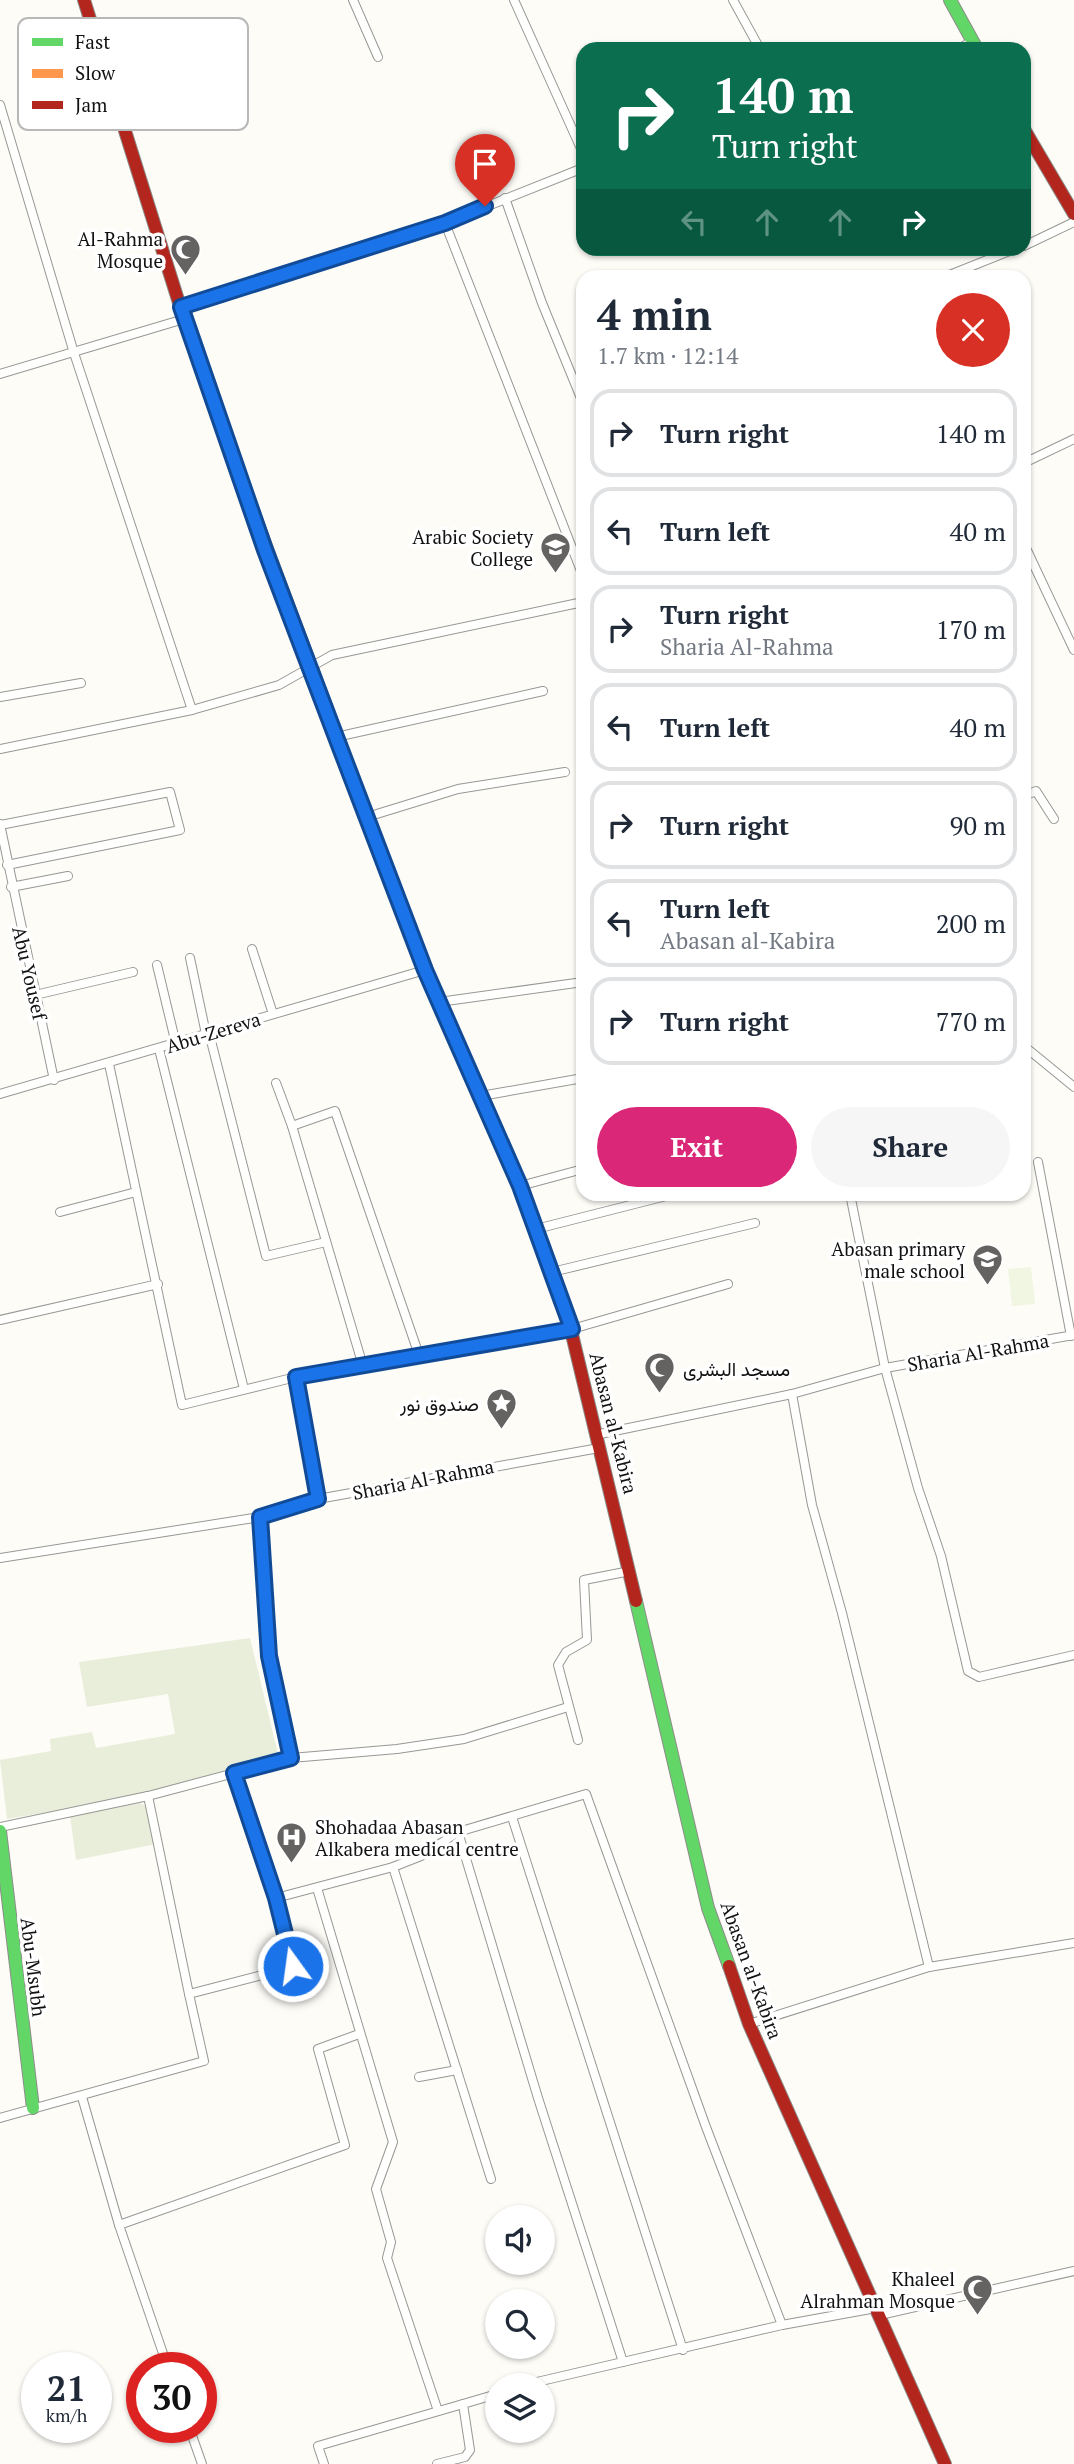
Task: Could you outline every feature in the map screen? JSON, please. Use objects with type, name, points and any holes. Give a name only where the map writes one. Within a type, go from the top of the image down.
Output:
[{"type":"main road","name":"Abasan al-Kabira","points":[[85,0],[91,18]]},
{"type":"main road","points":[[950,0],[972,42]]},
{"type":"main road","name":"Abasan al-Kabira","points":[[126,130],[183,313],[336,737],[425,970],[520,1186],[572,1329],[708,1908],[749,2024],[945,2464]]},
{"type":"main road","points":[[1031,141],[1074,214]]},
{"type":"main road","name":"Abu-Msubh","points":[[0,1829],[33,2108]]},
{"type":"street","points":[[353,0],[378,57]]},
{"type":"street","points":[[514,0],[576,137]]},
{"type":"street","points":[[733,0],[756,42]]},
{"type":"street","points":[[0,105],[74,353],[192,710]]},
{"type":"street","points":[[0,374],[74,353],[445,223],[576,172]]},
{"type":"street","points":[[505,198],[542,303],[576,386]]},
{"type":"street","points":[[1031,243],[1074,222]]},
{"type":"street","points":[[445,223],[576,558]]},
{"type":"street","points":[[962,270],[997,256]]},
{"type":"street","points":[[1031,460],[1074,439]]},
{"type":"street","points":[[1031,559],[1074,650]]},
{"type":"street","points":[[0,749],[192,710],[279,685],[332,655],[576,603]]},
{"type":"street","points":[[0,697],[80,682]]},
{"type":"street","points":[[336,737],[543,691]]},
{"type":"street","points":[[367,817],[458,789],[565,772]]},
{"type":"street","points":[[1031,793],[1036,791],[1054,819]]},
{"type":"street","points":[[0,825],[170,792],[180,830],[7,865]]},
{"type":"street","name":"Abu Yousef","points":[[0,825],[54,1080]]},
{"type":"street","points":[[11,887],[68,876]]},
{"type":"street","points":[[253,949],[273,1014]]},
{"type":"street","points":[[190,958],[266,1256],[326,1242]]},
{"type":"street","points":[[157,965],[176,1044]]},
{"type":"street","name":"Abu-Zereva","points":[[0,1094],[425,970]]},
{"type":"street","points":[[35,995],[133,972]]},
{"type":"street","points":[[439,1002],[576,983]]},
{"type":"street","points":[[159,1049],[244,1389]]},
{"type":"street","points":[[1031,1052],[1074,1087]]},
{"type":"street","points":[[109,1064],[182,1405],[296,1377],[572,1329],[728,1284]]},
{"type":"street","points":[[481,1096],[576,1079]]},
{"type":"street","points":[[276,1083],[292,1126],[363,1366]]},
{"type":"street","points":[[292,1126],[335,1111],[419,1355]]},
{"type":"street","points":[[1038,1161],[1072,1336]]},
{"type":"street","points":[[520,1186],[576,1171]]},
{"type":"street","points":[[60,1212],[136,1192]]},
{"type":"street","points":[[536,1229],[646,1201]]},
{"type":"street","points":[[851,1201],[885,1368],[918,1488],[941,1556],[968,1671],[979,1677],[1074,1656]]},
{"type":"street","points":[[552,1272],[755,1223]]},
{"type":"street","points":[[0,1320],[158,1284]]},
{"type":"street","name":"Sharia Al-Rahma","points":[[0,1558],[260,1517],[318,1499],[597,1442],[885,1368],[1072,1336]]},
{"type":"street","points":[[296,1377],[318,1499]]},
{"type":"street","points":[[792,1394],[812,1505],[842,1613],[929,1967]]},
{"type":"street","points":[[260,1517],[269,1656],[291,1758]]},
{"type":"street","points":[[578,1740],[558,1665],[566,1652],[587,1640],[584,1580],[630,1571]]},
{"type":"street","points":[[0,1829],[148,1797],[291,1758],[397,1749],[464,1739],[568,1707]]},
{"type":"street","points":[[189,1994],[293,1966],[276,1898],[234,1773]]},
{"type":"street","points":[[276,1898],[393,1867],[421,1856],[458,1832],[586,1794],[706,2127],[782,2325]]},
{"type":"street","points":[[0,2118],[204,2061],[148,1797]]},
{"type":"street","points":[[512,1818],[683,2350]]},
{"type":"street","points":[[458,1832],[538,2098],[623,2362]]},
{"type":"street","points":[[393,1867],[491,2179]]},
{"type":"street","points":[[317,1888],[393,2141],[376,2189],[391,2242],[387,2258],[438,2411]]},
{"type":"street","points":[[749,2024],[929,1967],[1074,1943]]},
{"type":"street","points":[[119,2225],[345,2145],[318,2049],[359,2034]]},
{"type":"street","points":[[419,2077],[457,2070]]},
{"type":"street","points":[[82,2097],[119,2225],[163,2352]]},
{"type":"street","points":[[555,2378],[782,2325],[878,2312],[1074,2271]]},
{"type":"street","points":[[324,2464],[318,2446],[485,2398]]},
{"type":"street","points":[[438,2464],[465,2457],[470,2450],[463,2404]]},
{"type":"street","points":[[195,2443],[202,2464]]},
{"type":"green space","points":[[1031,1267],[1035,1304],[1012,1306],[1008,1269]]},
{"type":"green space","points":[[250,1638],[279,1758],[139,1797],[7,1819],[0,1760],[51,1751],[50,1739],[92,1732],[96,1748],[175,1734],[168,1694],[87,1707],[79,1662]]},
{"type":"green space","points":[[140,1803],[149,1808],[156,1844],[76,1860],[70,1816]]},
{"type":"traffic: fast","points":[[950,0],[973,42]]},
{"type":"traffic: fast","points":[[411,934],[520,1186],[569,1322]]},
{"type":"traffic: fast","points":[[636,1601],[708,1908],[729,1966]]},
{"type":"traffic: fast","points":[[0,1831],[33,2108]]},
{"type":"traffic: slow","points":[[232,455],[411,934]]},
{"type":"traffic: jam","points":[[84,0],[90,18]]},
{"type":"traffic: jam","points":[[125,130],[184,319],[232,455]]},
{"type":"traffic: jam","points":[[1031,141],[1074,214]]},
{"type":"traffic: jam","points":[[569,1322],[636,1601]]},
{"type":"traffic: jam","points":[[729,1966],[749,2024],[945,2464]]},
{"type":"place","name":"Al-Rahma Mosque","points":[[186,276]]},
{"type":"place","name":"Arabic Society College","points":[[556,574]]},
{"type":"place","name":"Abasan primary male school","points":[[988,1286]]},
{"type":"place","name":"مسجد البشرى","points":[[660,1395]]},
{"type":"place","name":"صندوق نور","points":[[502,1430]]},
{"type":"place","name":"Shohadaa Abasan Alkabera medical centre","points":[[292,1864]]},
{"type":"place","name":"Khaleel Alrahman Mosque","points":[[978,2316]]},
{"type":"route","points":[[293,1966],[276,1898],[234,1773],[291,1758],[269,1656],[260,1517],[318,1499],[296,1377],[572,1329],[520,1186],[425,970],[265,550],[181,307],[445,223],[485,206]]}]
